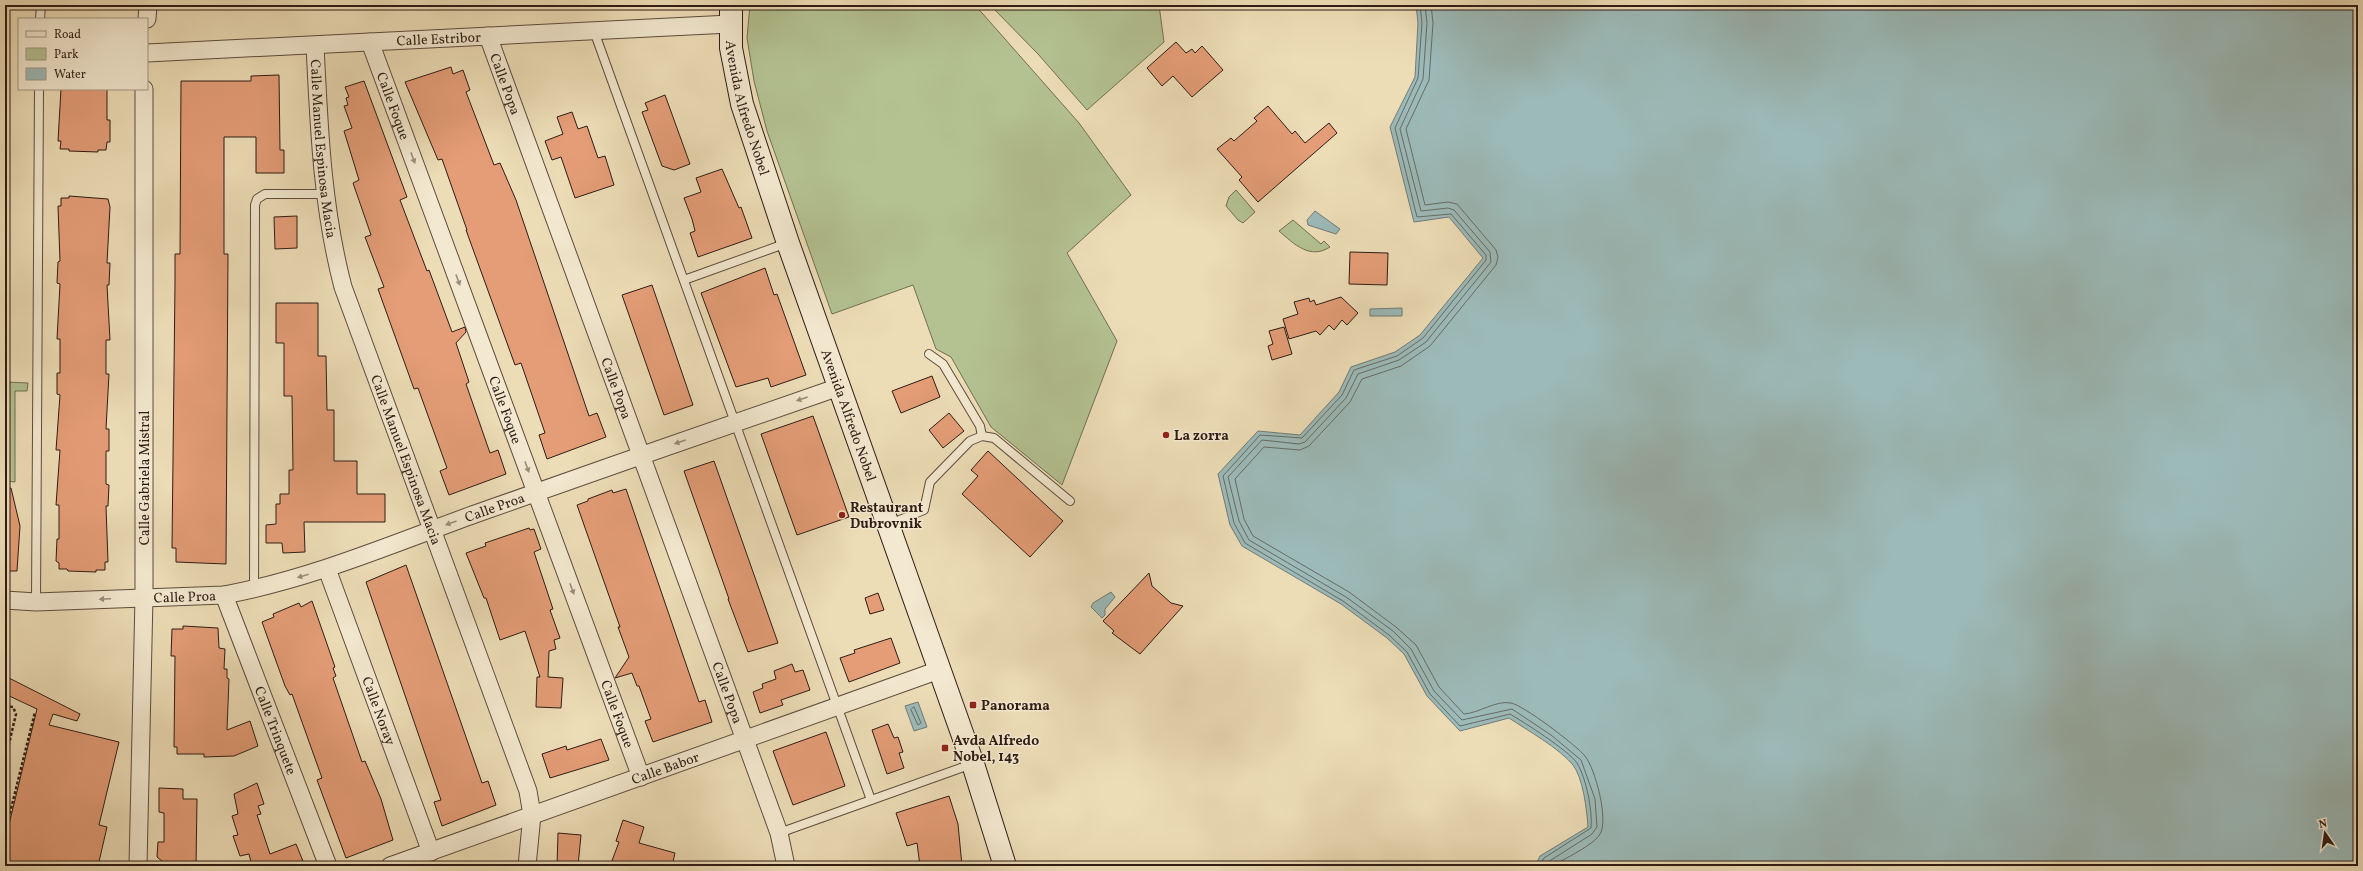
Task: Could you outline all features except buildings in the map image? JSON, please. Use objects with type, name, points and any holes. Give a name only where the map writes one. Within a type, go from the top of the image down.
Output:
[{"type":"main road","name":"Avenida Alfredo Nobel","points":[[731,14],[735,74],[742,104],[788,243],[973,764],[1005,866]]},
{"type":"street","points":[[147,18],[148,5]]},
{"type":"street","name":"Calle Estribor","points":[[148,53],[594,31],[731,14]]},
{"type":"street","name":"Calle Popa","points":[[488,36],[779,833],[786,866]]},
{"type":"street","name":"Calle Foque","points":[[370,42],[537,492],[640,777]]},
{"type":"street","name":"Calle Manuel Espinosa Macia","points":[[315,45],[325,194],[329,226],[343,287],[528,791],[532,816],[527,866]]},
{"type":"street","name":"Calle Gabriela Mistral","points":[[138,866],[144,597],[144,90]]},
{"type":"street","name":"Calle Proa","points":[[5,600],[36,602],[144,597],[224,596],[254,590],[327,569],[537,492],[839,387]]},
{"type":"street","name":"Calle Noray","points":[[327,569],[431,852]]},
{"type":"street","name":"Calle Trinquete","points":[[224,596],[328,866]]},
{"type":"street","name":"Calle Babor","points":[[390,866],[939,670]]},
{"type":"lane","points":[[40,18],[41,5]]},
{"type":"lane","points":[[594,31],[871,800]]},
{"type":"lane","points":[[36,602],[39,90]]},
{"type":"lane","points":[[254,590],[255,204],[257,199],[266,194],[325,194]]},
{"type":"lane","points":[[684,280],[788,243]]},
{"type":"lane","points":[[929,354],[943,364],[980,426],[982,436]]},
{"type":"lane","points":[[888,525],[924,510],[930,482],[970,441],[982,436],[994,438],[1070,501]]},
{"type":"lane","points":[[779,833],[973,764]]},
{"type":"path","points":[[5,706],[12,707],[16,714],[5,761]]},
{"type":"path","points":[[5,834],[35,712]]},
{"type":"green space","points":[[750,5],[975,5],[1079,123],[1131,195],[1067,253],[1117,341],[1062,485],[991,427],[951,357],[936,349],[913,285],[832,314],[767,131],[754,81],[747,38]]},
{"type":"green space","points":[[990,5],[1159,5],[1164,42],[1087,110],[1038,54]]},
{"type":"green space","points":[[1236,190],[1255,212],[1243,223],[1238,220],[1226,206],[1229,197]]},
{"type":"green space","points":[[1293,220],[1321,244],[1324,241],[1330,247],[1323,251],[1309,251],[1290,241],[1279,231]]},
{"type":"green space","points":[[5,382],[28,383],[27,391],[15,391],[15,482],[5,481]]},
{"type":"water","points":[[1416,5],[2358,5],[2358,866],[1535,866],[1540,856],[1588,827],[1582,786],[1573,765],[1560,752],[1509,718],[1460,731],[1427,696],[1404,654],[1387,638],[1341,604],[1242,546],[1230,525],[1218,474],[1258,431],[1300,435],[1339,392],[1351,367],[1395,352],[1420,335],[1483,258],[1449,217],[1414,222],[1390,127],[1415,77],[1418,23]]},
{"type":"water","points":[[1315,211],[1340,229],[1336,234],[1308,225],[1307,220]]},
{"type":"water","points":[[1402,308],[1402,316],[1370,316],[1370,309]]},
{"type":"water","points":[[1111,592],[1115,597],[1105,609],[1105,615],[1102,618],[1091,607],[1093,603]]},
{"type":"water","points":[[918,702],[927,727],[914,731],[905,706]]},
{"type":"place","name":"La zorra","points":[[1166,435]]},
{"type":"place","name":"Restaurant Dubrovnik","points":[[842,515]]},
{"type":"place","name":"Panorama","points":[[973,705]]},
{"type":"place","name":"Avda Alfredo Nobel, 143","points":[[945,748]]}]
